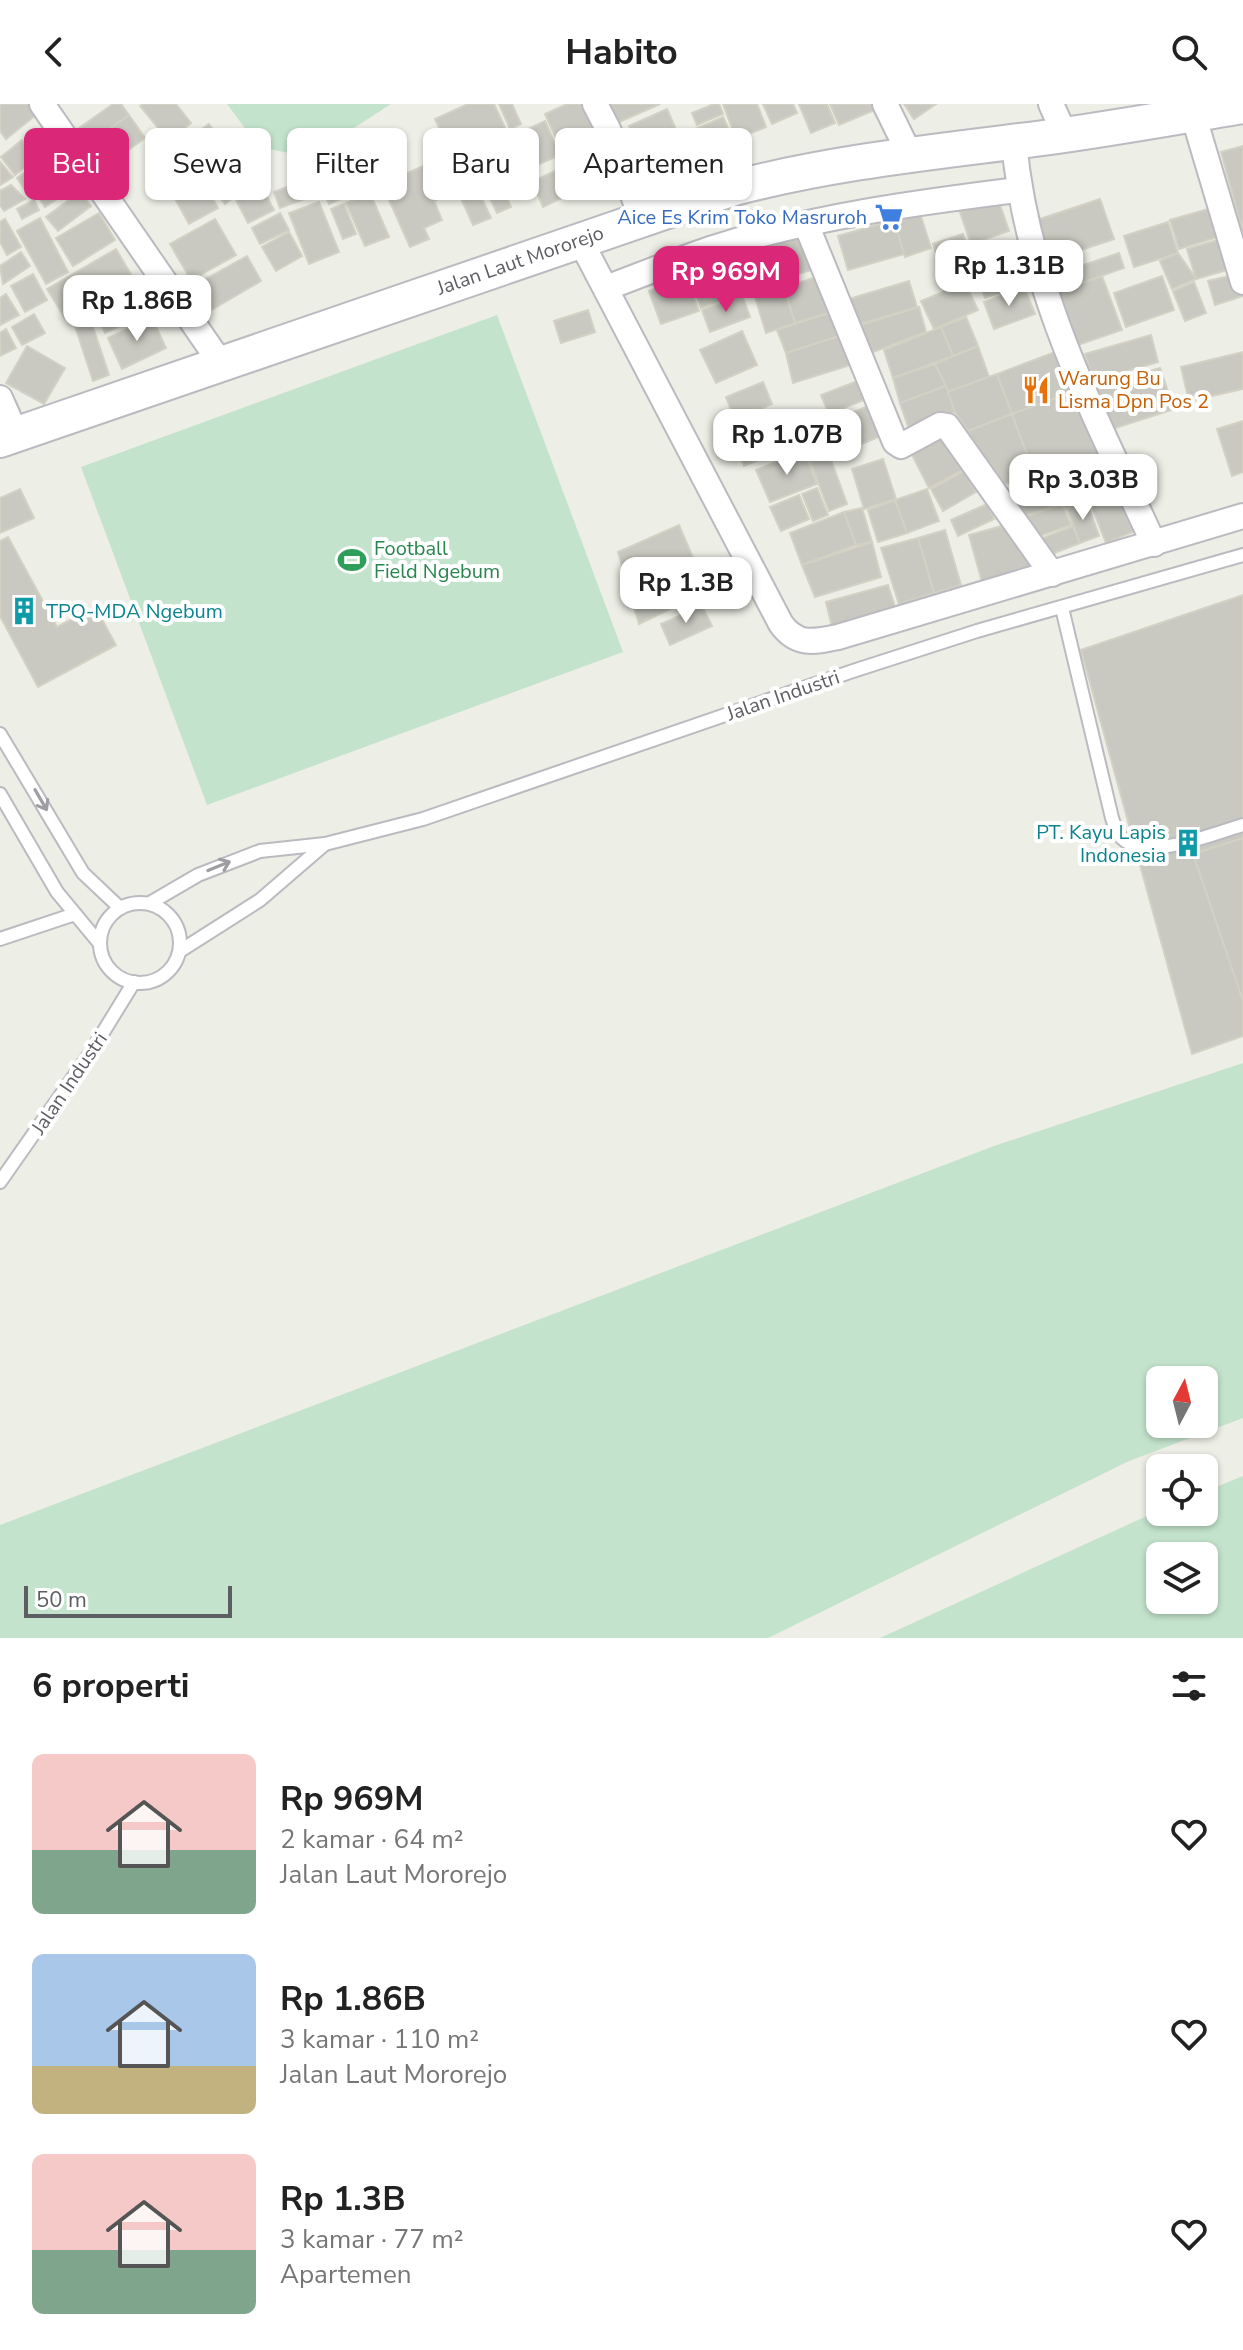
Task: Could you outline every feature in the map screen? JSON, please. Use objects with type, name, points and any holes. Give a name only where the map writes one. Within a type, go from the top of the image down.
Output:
[{"type":"street","points":[[42,104],[220,362]]},
{"type":"street","points":[[595,104],[608,129],[642,219]]},
{"type":"street","points":[[885,104],[909,153]]},
{"type":"street","points":[[1051,104],[1065,135]]},
{"type":"street","name":"Jalan Laut Mororejo","points":[[8,437],[734,188],[808,169],[909,153],[1065,135],[1243,106]]},
{"type":"street","points":[[1193,114],[1243,282]]},
{"type":"street","points":[[1014,142],[1018,190],[1034,260],[1071,364],[1154,544]]},
{"type":"street","points":[[606,288],[711,249],[806,224],[900,205],[1018,190]]},
{"type":"street","points":[[806,224],[895,442],[901,446],[940,425],[947,426],[1052,574]]},
{"type":"street","points":[[580,240],[789,635],[801,642],[838,637],[1243,516]]},
{"type":"street","points":[[0,398],[8,437]]},
{"type":"lane","name":"Jalan Industri","points":[[120,908],[135,903],[150,903],[198,875],[260,851],[325,844],[423,819],[853,671],[1243,555]]},
{"type":"lane","points":[[1062,608],[1112,818],[1120,836],[1130,843],[1159,849],[1243,825]]},
{"type":"lane","points":[[0,734],[83,873],[120,908],[101,931],[100,944]]},
{"type":"lane","points":[[0,794],[57,892],[100,944],[108,967],[115,974],[134,982]]},
{"type":"lane","name":"Jalan Industri","points":[[0,1182],[91,1052],[134,982],[154,980],[171,969],[180,951],[260,900],[325,844]]},
{"type":"lane","points":[[150,903],[168,913],[179,931],[180,951]]},
{"type":"lane","points":[[0,939],[75,914]]},
{"type":"green space","points":[[227,104],[391,104],[354,128],[287,128],[287,153],[271,149],[271,128],[245,128]]},
{"type":"green space","name":"Football Field Ngebum","points":[[497,315],[623,652],[207,805],[81,467]]},
{"type":"green space","points":[[1243,1063],[1243,1418],[1218,1427],[1218,1366],[1146,1366],[1146,1438],[1190,1438],[1129,1461],[768,1638],[0,1638],[0,1525],[994,1146]]},
{"type":"green space","points":[[1243,1476],[1243,1638],[880,1638],[1146,1516],[1146,1526],[1218,1526],[1218,1486]]},
{"type":"building","points":[[0,104],[29,104],[37,114],[6,139],[0,131]]},
{"type":"building","points":[[113,104],[121,104],[129,115],[111,128],[79,128]]},
{"type":"building","points":[[176,104],[191,123],[185,128],[158,128],[140,106]]},
{"type":"building","points":[[468,104],[494,104],[505,128],[439,128],[435,119]]},
{"type":"building","points":[[499,104],[512,104],[521,124],[510,128]]},
{"type":"building","points":[[567,104],[588,104],[599,128],[555,128],[555,136],[545,114]]},
{"type":"building","points":[[608,104],[660,104],[617,123]]},
{"type":"building","points":[[719,104],[723,114],[697,125],[692,113]]},
{"type":"building","points":[[723,104],[757,104],[766,127],[752,133],[752,128],[732,128]]},
{"type":"building","points":[[763,104],[793,104],[797,113],[772,124]]},
{"type":"building","points":[[799,104],[827,104],[835,123],[811,133]]},
{"type":"building","points":[[830,104],[875,104],[877,109],[839,125]]},
{"type":"building","points":[[904,104],[936,104],[914,119]]},
{"type":"building","points":[[667,109],[675,128],[630,128]]},
{"type":"building","points":[[129,115],[145,138],[129,149],[129,128],[111,128]]},
{"type":"building","points":[[723,117],[728,128],[698,128]]},
{"type":"building","points":[[545,121],[555,144],[555,157],[539,164],[539,128],[530,128]]},
{"type":"building","points":[[22,140],[24,143],[24,168],[15,175],[1,157]]},
{"type":"building","points":[[1243,146],[1243,232],[1221,152]]},
{"type":"building","points":[[0,162],[13,177],[0,185]]},
{"type":"building","points":[[423,166],[423,200],[436,200],[442,220],[424,228],[429,239],[410,247],[389,200],[407,200],[407,173]]},
{"type":"building","points":[[555,171],[555,200],[557,200],[543,207],[539,198],[539,179]]},
{"type":"building","points":[[24,173],[24,188],[17,178]]},
{"type":"building","points":[[11,185],[24,200],[4,211],[0,205],[0,191]]},
{"type":"building","points":[[287,187],[287,200],[302,200],[280,208],[274,192]]},
{"type":"building","points":[[998,199],[1009,231],[971,244],[960,212]]},
{"type":"building","points":[[1100,199],[1114,239],[1042,263],[1028,223]]},
{"type":"building","points":[[34,200],[39,210],[22,219],[17,209]]},
{"type":"building","points":[[41,200],[55,200],[45,207]]},
{"type":"building","points":[[69,200],[86,200],[91,206],[58,231],[46,217]]},
{"type":"building","points":[[176,200],[214,200],[218,208],[189,224]]},
{"type":"building","points":[[236,200],[269,200],[274,210],[248,223]]},
{"type":"building","points":[[373,200],[389,237],[365,246],[346,203]]},
{"type":"building","points":[[462,200],[483,200],[491,218],[473,225]]},
{"type":"building","points":[[491,200],[508,200],[511,207],[497,213]]},
{"type":"building","points":[[319,202],[339,252],[309,264],[289,213]]},
{"type":"building","points":[[344,204],[356,234],[343,239],[331,209]]},
{"type":"building","points":[[918,207],[931,248],[905,257],[891,216]]},
{"type":"building","points":[[1212,208],[1221,236],[1179,249],[1170,220]]},
{"type":"building","points":[[99,213],[115,240],[73,266],[56,238]]},
{"type":"building","points":[[280,213],[289,230],[260,244],[252,228]]},
{"type":"building","points":[[40,218],[68,272],[46,284],[17,231]]},
{"type":"building","points":[[5,219],[21,247],[7,255],[0,242],[0,222]]},
{"type":"building","points":[[215,219],[236,255],[191,280],[170,244]]},
{"type":"building","points":[[894,220],[904,254],[848,270],[838,236]]},
{"type":"building","points":[[1168,222],[1178,253],[1134,267],[1124,236]]},
{"type":"building","points":[[806,228],[818,268],[767,283],[756,243]]},
{"type":"building","points":[[289,232],[302,256],[276,271],[262,247]]},
{"type":"building","points":[[963,234],[978,279],[948,288],[933,244]]},
{"type":"building","points":[[1221,239],[1230,269],[1196,279],[1187,249]]},
{"type":"building","points":[[747,243],[762,286],[701,308],[685,265]]},
{"type":"building","points":[[116,249],[133,278],[65,318],[47,289]]},
{"type":"building","points":[[1023,250],[1034,281],[985,298],[974,267]]},
{"type":"building","points":[[21,252],[30,266],[3,284],[0,266]]},
{"type":"building","points":[[1119,253],[1124,268],[1053,293],[1048,277]]},
{"type":"building","points":[[1178,253],[1196,279],[1172,289],[1160,261]]},
{"type":"building","points":[[247,256],[261,281],[203,315],[188,289]]},
{"type":"building","points":[[33,274],[47,300],[25,312],[11,286]]},
{"type":"building","points":[[1238,274],[1243,296],[1215,305],[1208,281]]},
{"type":"building","points":[[822,275],[835,311],[795,323],[784,288]]},
{"type":"building","points":[[1102,276],[1122,330],[1072,347],[1053,293]]},
{"type":"building","points":[[1162,276],[1174,310],[1126,327],[1114,293]]},
{"type":"building","points":[[686,277],[699,311],[661,324],[649,291]]},
{"type":"building","points":[[909,281],[917,307],[857,325],[849,299]]},
{"type":"building","points":[[1194,282],[1206,313],[1185,321],[1173,291]]},
{"type":"building","points":[[965,283],[978,310],[934,329],[921,301]]},
{"type":"building","points":[[139,287],[151,311],[105,333],[94,309]]},
{"type":"building","points":[[1024,287],[1035,314],[994,329],[984,302]]},
{"type":"building","points":[[784,288],[795,323],[766,333],[755,297]]},
{"type":"building","points":[[6,294],[19,315],[0,325],[0,298]]},
{"type":"building","points":[[742,295],[750,317],[710,332],[702,310]]},
{"type":"building","points":[[919,307],[926,332],[868,354],[858,326]]},
{"type":"building","points":[[588,310],[595,332],[561,343],[554,321]]},
{"type":"building","points":[[835,311],[843,335],[786,353],[777,330]]},
{"type":"building","points":[[34,314],[45,333],[22,345],[12,327]]},
{"type":"building","points":[[966,317],[978,346],[953,356],[941,327]]},
{"type":"building","points":[[152,318],[166,348],[122,369],[108,338]]},
{"type":"building","points":[[91,321],[109,375],[93,381],[75,326]]},
{"type":"building","points":[[941,327],[953,356],[893,378],[884,350]]},
{"type":"building","points":[[6,329],[16,348],[0,356],[0,333]]},
{"type":"building","points":[[742,331],[757,365],[716,383],[700,350]]},
{"type":"building","points":[[843,335],[857,363],[793,383],[786,353]]},
{"type":"building","points":[[1151,335],[1158,362],[1093,381],[1085,354]]},
{"type":"building","points":[[27,346],[65,368],[44,404],[6,383]]},
{"type":"building","points":[[978,346],[989,377],[947,392],[935,364]]},
{"type":"building","points":[[1063,349],[1078,390],[1012,414],[997,374]]},
{"type":"building","points":[[1243,352],[1243,389],[1189,401],[1181,367]]},
{"type":"building","points":[[935,364],[946,386],[900,403],[893,378]]},
{"type":"building","points":[[1160,368],[1174,409],[1106,431],[1092,389]]},
{"type":"building","points":[[997,374],[1012,414],[968,431],[955,412],[947,392]]},
{"type":"building","points":[[863,379],[871,397],[829,414],[821,395]]},
{"type":"building","points":[[763,382],[772,404],[735,420],[726,397]]},
{"type":"building","points":[[946,386],[955,412],[909,429],[900,403]]},
{"type":"building","points":[[1078,390],[1102,453],[1035,476],[1012,414]]},
{"type":"building","points":[[875,403],[888,433],[838,454],[825,424]]},
{"type":"building","points":[[1012,414],[1035,476],[996,486],[968,431]]},
{"type":"building","points":[[775,415],[789,448],[744,466],[730,432]]},
{"type":"building","points":[[1243,421],[1243,472],[1232,476],[1217,429]]},
{"type":"building","points":[[942,430],[963,470],[929,488],[908,447]]},
{"type":"building","points":[[827,449],[847,504],[829,511],[808,456]]},
{"type":"building","points":[[804,451],[817,484],[770,502],[756,470]]},
{"type":"building","points":[[883,459],[896,499],[864,509],[852,469]]},
{"type":"building","points":[[1075,469],[1087,502],[1067,509],[1053,477]]},
{"type":"building","points":[[1112,469],[1120,489],[1087,501],[1080,481]]},
{"type":"building","points":[[964,471],[976,492],[943,511],[931,489]]},
{"type":"building","points":[[1053,477],[1062,504],[1020,517],[1010,492]]},
{"type":"building","points":[[817,488],[828,515],[813,521],[802,494]]},
{"type":"building","points":[[20,489],[34,518],[0,533],[0,498]]},
{"type":"building","points":[[927,489],[939,521],[907,533],[895,500]]},
{"type":"building","points":[[1123,489],[1140,529],[1106,543],[1090,502]]},
{"type":"building","points":[[799,495],[809,519],[781,531],[770,507]]},
{"type":"building","points":[[895,500],[907,533],[878,542],[868,510]]},
{"type":"building","points":[[1087,502],[1099,536],[1080,543],[1067,509]]},
{"type":"building","points":[[987,504],[994,519],[958,536],[951,520]]},
{"type":"building","points":[[1062,504],[1071,525],[1034,538],[1027,517]]},
{"type":"building","points":[[862,508],[872,542],[856,545],[844,512]]},
{"type":"building","points":[[844,512],[856,545],[802,565],[790,533]]},
{"type":"building","points":[[1013,523],[1040,565],[982,582],[969,535]]},
{"type":"building","points":[[679,525],[707,591],[639,624],[618,552]]},
{"type":"building","points":[[1073,526],[1080,543],[1047,556],[1040,539]]},
{"type":"building","points":[[945,530],[961,585],[934,593],[918,538]]},
{"type":"building","name":"TPQ-MDA Ngebum","points":[[8,537],[57,627],[95,607],[116,645],[38,687],[0,616],[0,541]]},
{"type":"building","points":[[918,538],[934,593],[899,604],[881,548]]},
{"type":"building","points":[[872,542],[881,577],[815,597],[802,565]]},
{"type":"building","points":[[888,585],[896,610],[832,627],[826,602]]},
{"type":"building","name":"PT. Kayu Lapis Indonesia","points":[[1243,595],[1243,1036],[1192,1054],[1081,650]]},
{"type":"building","points":[[702,606],[712,626],[670,645],[661,624]]},
{"type":"building","points":[[1243,838],[1243,1001],[1193,854]]},
{"type":"place","name":"Aice Es Krim Toko Masruroh","points":[[889,217]]},
{"type":"place","name":"Warung Bu Lisma Dpn Pos 2","points":[[1036,390]]},
{"type":"place","name":"Football Field Ngebum","points":[[352,560]]},
{"type":"place","name":"TPQ-MDA Ngebum","points":[[24,611]]},
{"type":"place","name":"PT. Kayu Lapis Indonesia","points":[[1188,843]]}]
